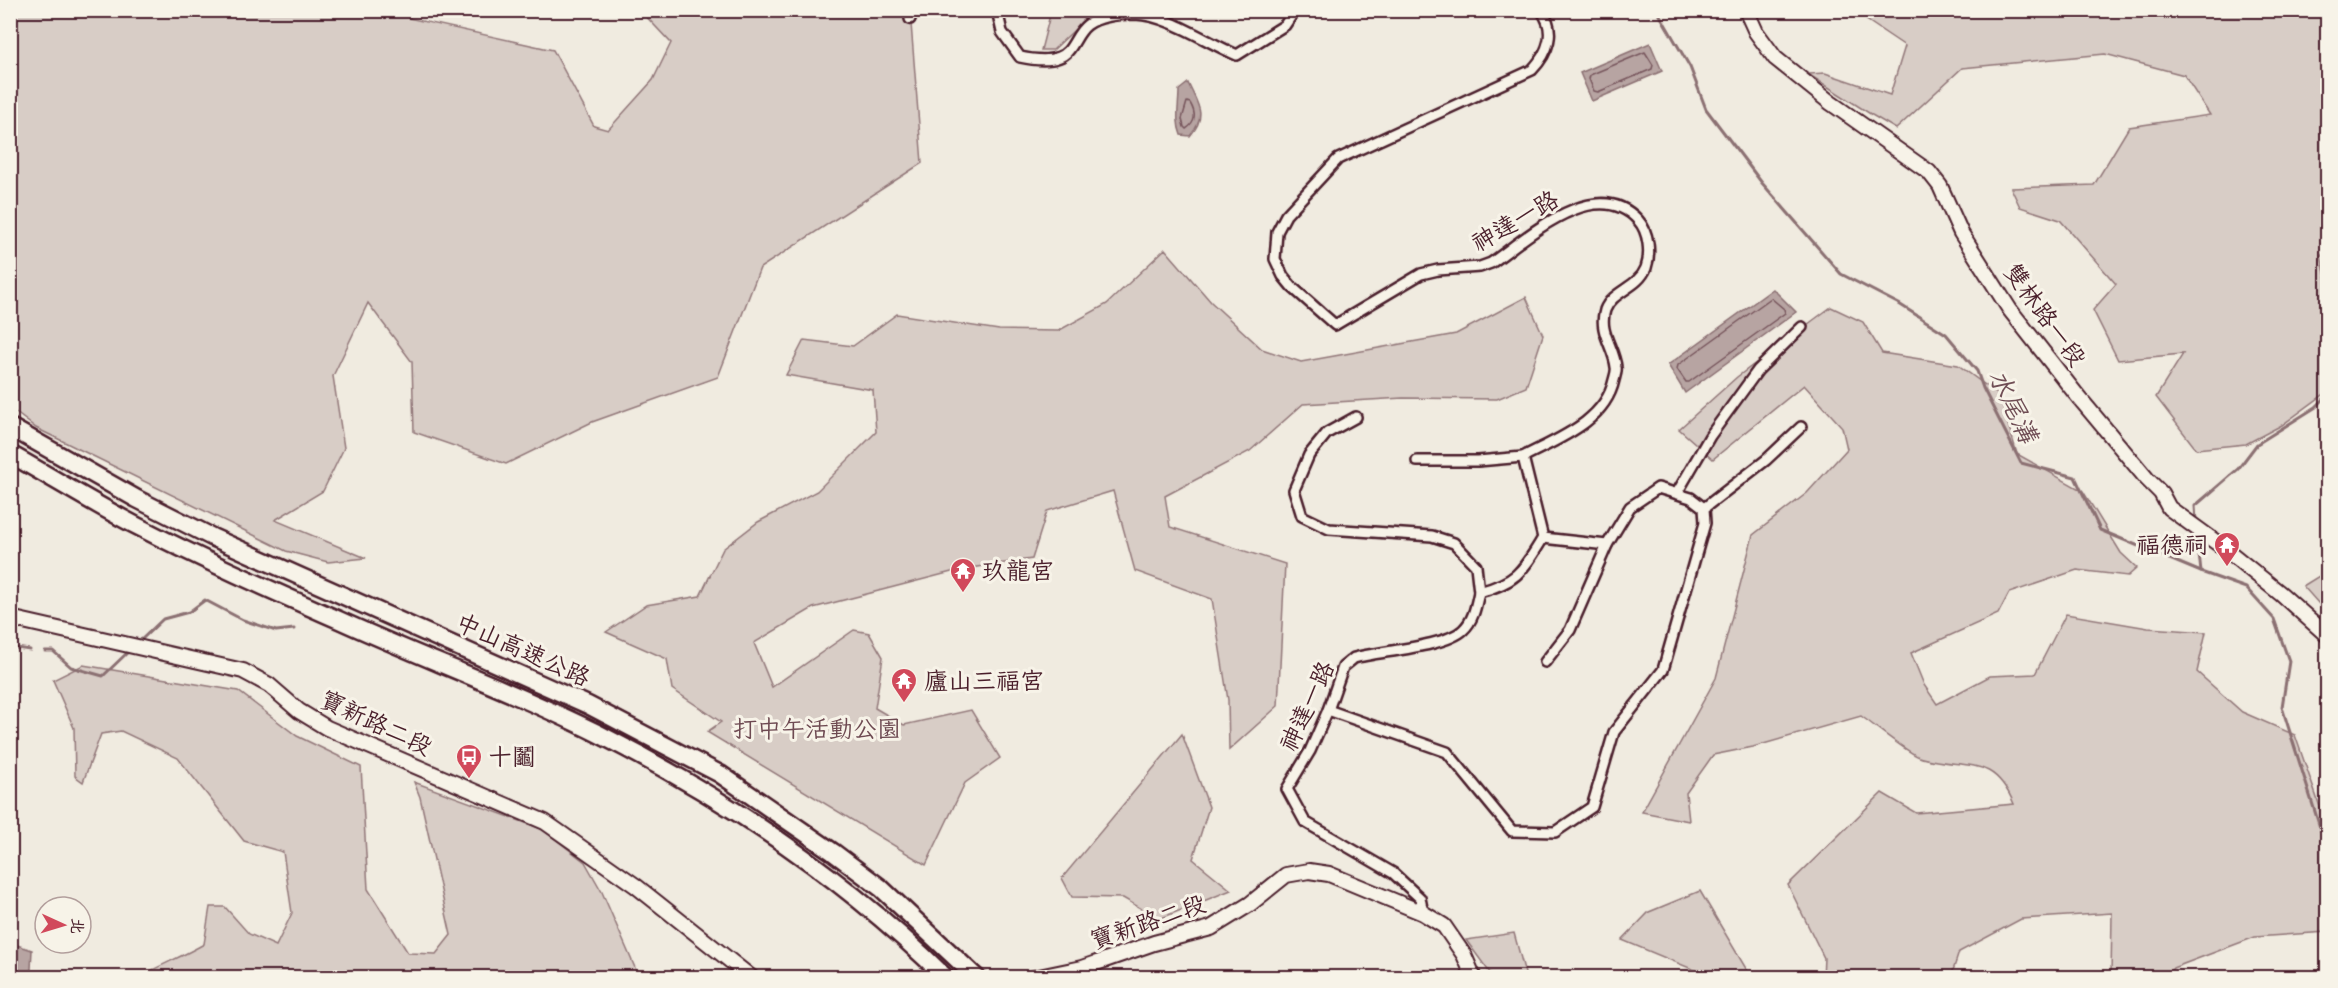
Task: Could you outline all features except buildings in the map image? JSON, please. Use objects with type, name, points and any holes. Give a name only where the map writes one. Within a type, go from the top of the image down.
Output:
[{"type":"highway","name":"中山高速公路","points":[[10,427],[137,499],[212,537],[588,705],[720,774],[881,888],[977,978]]},
{"type":"highway","name":"中山高速公路","points":[[10,454],[137,526],[341,621],[484,681],[586,728],[674,774],[824,872],[912,944],[946,978]]},
{"type":"street","points":[[997,10],[1002,32],[1020,57],[1042,61],[1066,54],[1088,24],[1109,16],[1136,14],[1161,19],[1237,55],[1286,25],[1295,10]]},
{"type":"street","name":"神達一路","points":[[1523,456],[1564,436],[1600,411],[1611,395],[1617,368],[1603,329],[1606,309],[1616,296],[1634,285],[1646,269],[1648,254],[1648,243],[1642,225],[1629,210],[1595,204],[1569,210],[1491,263],[1480,267],[1438,270],[1421,274],[1335,325],[1292,286],[1283,276],[1275,259],[1277,232],[1286,215],[1338,159],[1532,70],[1542,60],[1550,37],[1549,25],[1541,10]]},
{"type":"street","name":"雙林路一段","points":[[1746,10],[1756,32],[1775,58],[1831,103],[1929,172],[1940,186],[1961,233],[2010,310],[2076,394],[2161,493],[2169,508],[2224,548],[2328,636]]},
{"type":"street","points":[[1677,494],[1710,436],[1758,370],[1802,327]]},
{"type":"street","points":[[1356,417],[1327,433],[1309,455],[1294,490],[1302,516],[1329,529],[1432,536],[1454,543],[1476,566],[1479,592],[1509,582],[1523,570],[1544,538],[1523,456],[1478,461],[1417,460]]},
{"type":"street","points":[[1704,508],[1766,460],[1801,427]]},
{"type":"street","points":[[1328,710],[1447,752],[1512,831],[1555,832],[1592,807],[1614,732],[1663,670],[1705,523],[1704,508],[1691,498],[1658,488],[1630,507],[1607,545],[1570,630],[1545,662]]},
{"type":"street","points":[[1544,538],[1607,545]]},
{"type":"street","name":"神達一路","points":[[1422,912],[1420,898],[1393,873],[1305,822],[1287,789],[1310,751],[1343,667],[1354,657],[1445,641],[1463,631],[1473,617],[1479,592]]},
{"type":"street","name":"寶新路二段","points":[[10,618],[243,671],[269,685],[299,711],[327,728],[545,822],[636,886],[752,978]]},
{"type":"street","name":"寶新路二段","points":[[1034,978],[1082,968],[1154,942],[1211,928],[1250,904],[1286,875],[1309,871],[1329,874],[1422,912],[1444,926],[1464,956],[1474,978]]},
{"type":"green space","points":[[11,11],[407,11],[408,18],[553,50],[594,126],[608,130],[653,80],[671,43],[641,11],[910,11],[922,163],[760,268],[718,377],[592,422],[506,464],[414,432],[412,362],[368,303],[333,376],[344,448],[323,491],[275,520],[366,558],[328,562],[286,551],[36,428],[11,409]]},
{"type":"green space","points":[[1051,11],[1130,11],[1085,20],[1053,50],[1041,50]]},
{"type":"green space","points":[[1853,11],[2327,11],[2328,249],[2321,256],[2327,281],[2327,392],[2282,425],[2246,444],[2196,449],[2156,397],[2183,354],[2118,360],[2093,310],[2116,284],[2060,220],[2020,207],[2011,188],[2094,185],[2129,127],[2210,115],[2184,75],[2105,54],[1962,68],[1896,129],[1808,74],[1825,73],[1890,95],[1905,46]]},
{"type":"green space","name":"打中午活動公園","points":[[1165,249],[1211,302],[1262,349],[1301,362],[1456,334],[1526,297],[1543,335],[1526,387],[1497,399],[1403,398],[1303,404],[1250,451],[1165,496],[1170,527],[1285,564],[1278,706],[1229,750],[1228,700],[1212,599],[1135,571],[1113,491],[1047,511],[1032,559],[963,569],[813,608],[754,643],[772,687],[854,630],[869,633],[883,657],[875,708],[904,725],[971,710],[1000,758],[965,783],[926,865],[707,732],[721,722],[672,689],[667,659],[606,632],[646,605],[700,596],[723,549],[758,522],[817,491],[876,432],[873,390],[786,375],[804,340],[853,346],[897,314],[999,330],[1058,331],[1107,304]]},
{"type":"green space","points":[[1831,307],[1863,322],[1882,353],[1958,365],[2000,396],[2017,454],[2083,491],[2121,553],[2137,568],[2128,576],[2077,570],[2009,593],[1998,614],[1911,653],[1924,685],[1937,704],[1990,676],[2035,674],[2066,614],[2148,628],[2206,632],[2197,672],[2242,712],[2295,735],[2327,827],[2327,932],[2255,937],[2173,968],[2166,977],[2111,978],[2112,913],[2021,919],[1959,952],[1951,977],[1823,977],[1824,958],[1788,885],[1882,793],[1916,813],[2014,804],[2006,788],[1987,770],[1916,756],[1861,716],[1753,747],[1713,755],[1686,793],[1689,821],[1642,812],[1716,678],[1753,535],[1807,493],[1847,449],[1842,427],[1804,385],[1713,459],[1679,429],[1737,377]]},
{"type":"green space","points":[[2327,571],[2327,613],[2303,586]]},
{"type":"green space","points":[[83,665],[238,691],[297,736],[361,767],[368,889],[408,953],[436,954],[451,935],[420,797],[414,782],[542,829],[585,862],[602,892],[639,977],[139,977],[204,944],[210,907],[225,907],[249,934],[276,946],[292,913],[283,852],[244,841],[178,758],[121,731],[101,734],[83,782],[75,776],[74,728],[53,680]]},
{"type":"green space","points":[[1182,734],[1209,807],[1193,859],[1231,890],[1159,919],[1123,898],[1072,897],[1062,878]]},
{"type":"green space","points":[[1700,891],[1751,977],[1691,977],[1697,971],[1622,940],[1649,912]]},
{"type":"green space","points":[[1514,933],[1526,977],[1493,977],[1466,940]]},
{"type":"water","points":[[1650,43],[1662,71],[1592,101],[1580,73]]},
{"type":"water","points":[[1188,83],[1200,110],[1199,122],[1190,136],[1181,135],[1178,118],[1179,90]]},
{"type":"water","points":[[1773,289],[1796,312],[1685,393],[1668,365]]},
{"type":"water","points":[[11,943],[32,950],[31,969],[26,977],[11,977]]},
{"type":"waterway","name":"水尾溝","points":[[1657,10],[1690,67],[1706,109],[1762,183],[1841,274],[1899,304],[1946,334],[1977,371],[1983,388],[2021,463],[2075,477],[2100,530],[2246,588],[2274,619],[2289,661],[2282,707],[2328,853]]},
{"type":"waterway","points":[[2196,521],[2195,506],[2238,469],[2257,444],[2316,407],[2328,395]]},
{"type":"waterway","points":[[2197,534],[2201,572]]},
{"type":"waterway","points":[[141,640],[163,619],[189,612],[205,600],[243,620],[276,631],[294,629]]},
{"type":"waterway","points":[[10,647],[30,650]]},
{"type":"waterway","points":[[45,651],[53,651],[71,667],[103,676],[127,653]]},
{"type":"place","name":"福德祠","points":[[2227,568]]},
{"type":"place","name":"玖龍宮","points":[[963,594]]},
{"type":"place","name":"廬山三福宫","points":[[904,704]]},
{"type":"place","name":"十鬮","points":[[469,780]]}]
